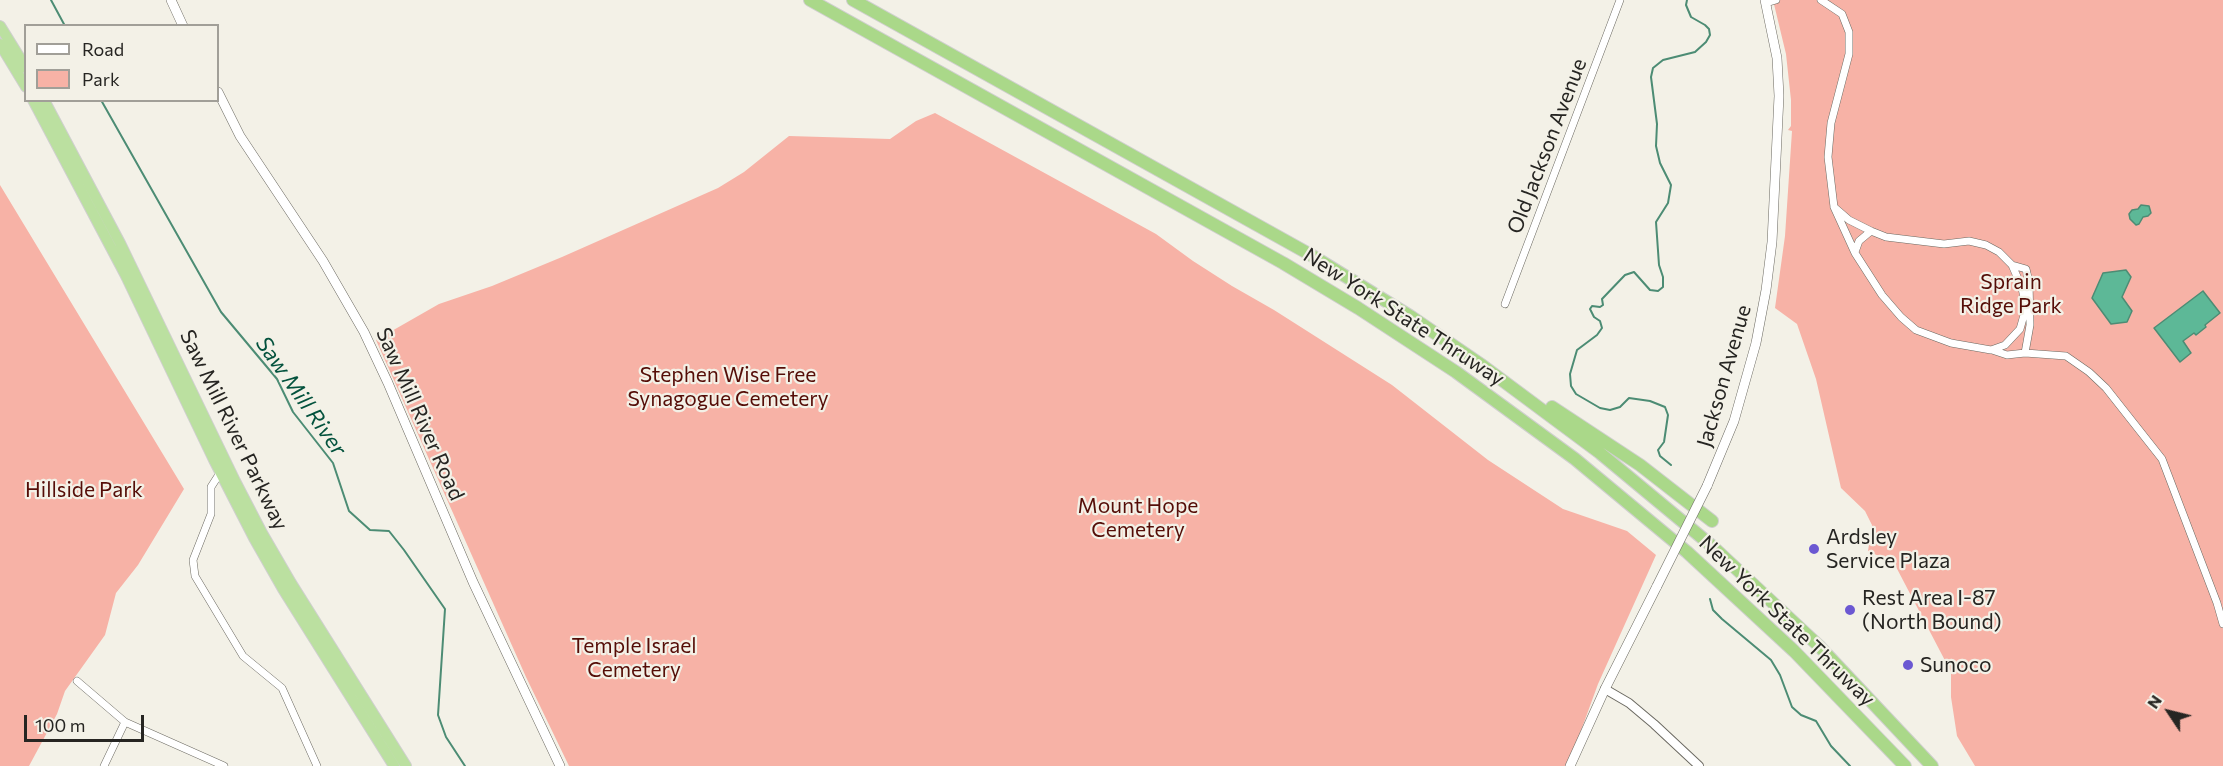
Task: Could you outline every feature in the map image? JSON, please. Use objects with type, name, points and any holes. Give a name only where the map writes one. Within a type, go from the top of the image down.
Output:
[{"type":"highway","name":"New York State Thruway","points":[[810,0],[1283,263],[1383,324],[1480,389],[1605,483],[1709,571],[1808,664],[1905,766]]},
{"type":"highway","name":"New York State Thruway","points":[[853,0],[1286,241],[1402,311],[1483,366],[1600,453],[1712,546],[1819,646],[1932,766]]},
{"type":"highway","points":[[0,26],[24,65]]},
{"type":"highway","points":[[0,44],[24,84]]},
{"type":"highway","name":"Saw Mill River Parkway","points":[[34,102],[126,276],[220,473],[278,580],[394,766]]},
{"type":"highway","name":"Saw Mill River Parkway","points":[[45,102],[124,252],[257,524],[296,592],[406,766]]},
{"type":"highway","points":[[1483,366],[1617,449],[1712,521]]},
{"type":"main road","points":[[171,0],[182,24]]},
{"type":"main road","name":"Jackson Avenue","points":[[1569,766],[1605,688],[1707,486],[1734,421],[1756,343],[1772,242],[1779,96],[1777,58],[1766,2]]},
{"type":"main road","name":"Saw Mill River Road","points":[[219,95],[240,136],[323,261],[367,339],[428,474],[473,582],[560,766]]},
{"type":"street","name":"Old Jackson Avenue","points":[[1505,304],[1620,0]]},
{"type":"street","points":[[1766,2],[1776,0]]},
{"type":"street","points":[[1821,0],[1842,14],[1850,32],[1849,54],[1832,123],[1828,157],[1834,207],[1855,253],[1882,296],[1916,330],[1951,343],[2007,355],[2025,353],[2066,356],[2089,372],[2106,388],[2162,459],[2223,624]]},
{"type":"street","points":[[1834,207],[1849,220],[1886,237],[1944,244],[1969,241],[1986,244],[1999,252],[2012,265],[2022,288],[2026,308],[2020,329],[2010,340],[1991,350]]},
{"type":"street","points":[[1855,253],[1858,241],[1871,231]]},
{"type":"street","points":[[2012,265],[2026,269],[2029,282],[2030,325],[2025,353]]},
{"type":"street","points":[[220,473],[211,487],[211,514],[193,560],[195,576],[243,656],[282,688],[317,766]]},
{"type":"street","points":[[77,681],[125,722],[206,762],[224,766]]},
{"type":"street","points":[[1605,688],[1646,717],[1699,766]]},
{"type":"street","points":[[104,766],[125,722]]},
{"type":"green space","name":"Sprain Ridge Park","points":[[1773,0],[2223,0],[2223,766],[1975,766],[1957,736],[1951,697],[1951,672],[1894,563],[1868,551],[1872,525],[1865,511],[1841,488],[1816,379],[1797,324],[1775,308],[1785,236],[1792,131],[1788,130],[1791,126],[1791,100],[1786,54]]},
{"type":"green space","name":"Mount Hope Cemetery","points":[[935,113],[1156,234],[1232,286],[1392,385],[1488,460],[1563,509],[1627,531],[1656,555],[1598,684],[1566,766],[569,766],[526,677],[376,340],[439,304],[492,286],[562,257],[718,188],[744,172],[789,136],[890,139],[916,121]]},
{"type":"green space","name":"Hillside Park","points":[[0,185],[184,489],[138,565],[116,593],[105,635],[65,691],[57,714],[29,766],[0,766]]},
{"type":"shaded area","points":[[2141,205],[2149,206],[2151,213],[2143,217],[2136,225],[2130,219],[2129,214]]},
{"type":"shaded area","points":[[2126,270],[2131,277],[2122,297],[2132,311],[2127,322],[2111,324],[2092,298],[2103,273]]},
{"type":"shaded area","points":[[2203,291],[2220,313],[2196,335],[2194,333],[2183,341],[2191,353],[2180,362],[2154,328]]},
{"type":"waterway","name":"Saw Mill River","points":[[51,0],[64,24]]},
{"type":"waterway","points":[[1671,465],[1660,456],[1658,450],[1664,442],[1668,415],[1665,407],[1650,401],[1629,398],[1620,407],[1610,410],[1600,408],[1576,394],[1571,386],[1570,374],[1577,350],[1597,335],[1602,328],[1600,321],[1594,317],[1590,309],[1592,306],[1603,305],[1602,299],[1625,275],[1634,272],[1650,290],[1658,291],[1663,287],[1656,222],[1668,203],[1671,185],[1660,163],[1656,146],[1657,124],[1651,77],[1653,68],[1663,60],[1695,52],[1710,35],[1705,25],[1691,17],[1686,5],[1687,0]]},
{"type":"waterway","name":"Saw Mill River","points":[[102,102],[221,312],[277,379],[293,412],[333,463],[349,511],[370,530],[389,531],[445,609],[438,715],[446,737],[465,766]]},
{"type":"waterway","points":[[1710,599],[1713,610],[1771,660],[1780,675],[1792,707],[1801,715],[1816,721],[1831,746],[1850,766]]},
{"type":"place","name":"Ardsley Service Plaza","points":[[1814,549]]},
{"type":"place","name":"Rest Area I-87 (North Bound)","points":[[1850,610]]},
{"type":"place","name":"Sunoco","points":[[1908,665]]},
{"type":"park label","name":"Stephen Wise Free Synagogue Cemetery","points":[[728,387]]},
{"type":"park label","name":"Temple Israel Cemetery","points":[[634,658]]}]
